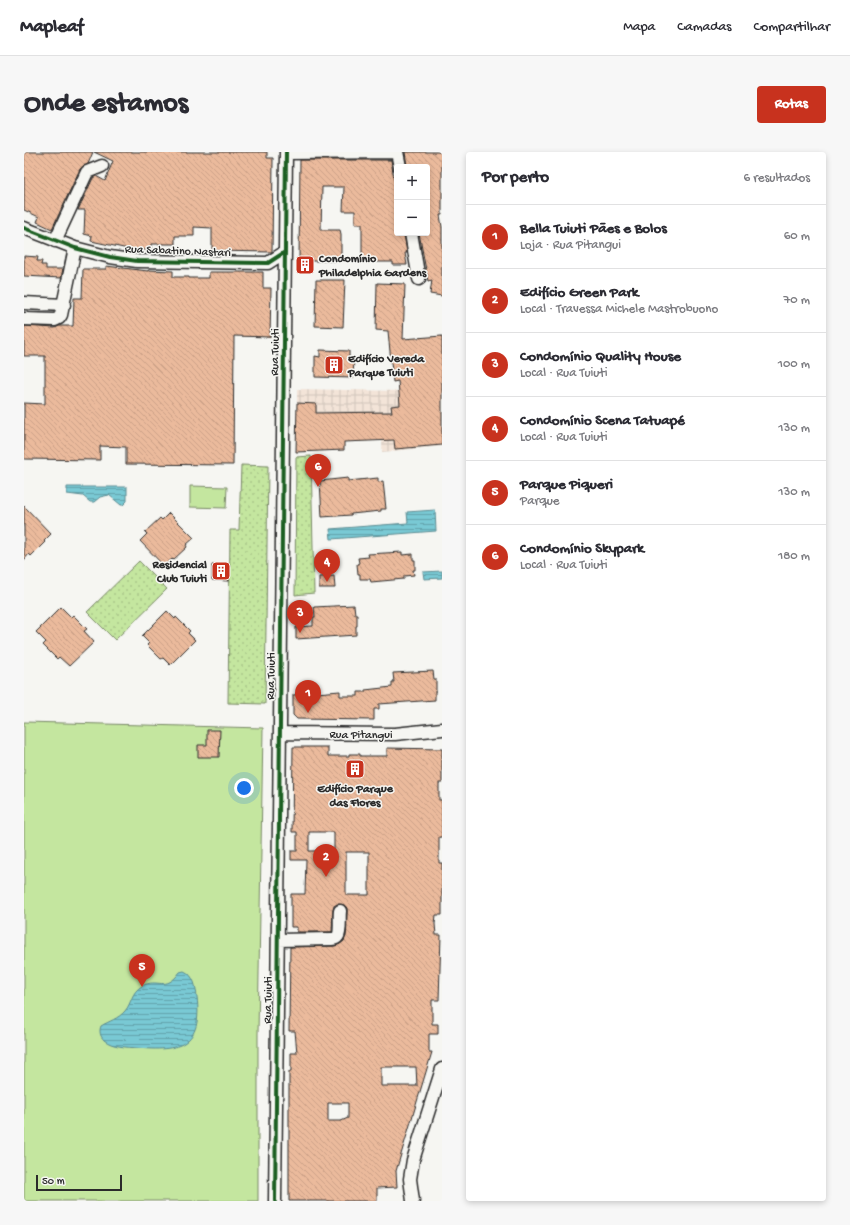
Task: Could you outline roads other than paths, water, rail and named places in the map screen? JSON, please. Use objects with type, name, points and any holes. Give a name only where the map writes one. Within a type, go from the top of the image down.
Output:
[{"type":"street","points":[[286,153],[397,152],[399,164]]},
{"type":"street","name":"Rua Tuiuti","points":[[275,1201],[286,153]]},
{"type":"street","points":[[55,241],[87,172],[102,166]]},
{"type":"street","name":"Rua Sabatino Nastari","points":[[24,228],[75,248],[110,257],[137,261],[268,262]]},
{"type":"street","points":[[412,236],[419,279]]},
{"type":"street","points":[[24,319],[55,320],[59,318],[64,305],[75,248]]},
{"type":"street","points":[[285,252],[268,262],[285,279]]},
{"type":"street","points":[[24,303],[64,305]]},
{"type":"street","name":"Rua Pitangui","points":[[280,734],[395,734],[442,729]]},
{"type":"street","points":[[278,940],[332,940],[338,936],[340,912]]},
{"type":"street","points":[[413,1201],[410,1180],[412,1160],[442,1069]]},
{"type":"water","points":[[67,487],[127,487],[127,501],[121,505],[109,495],[100,497],[94,502],[90,502],[83,496],[67,494]]},
{"type":"water","points":[[435,510],[436,531],[331,539],[330,529],[408,523],[407,512]]},
{"type":"water","points":[[442,571],[442,578],[424,579],[423,572]]},
{"type":"water","points":[[184,971],[192,978],[197,997],[198,1013],[196,1026],[192,1036],[176,1047],[165,1049],[124,1047],[104,1040],[100,1033],[101,1026],[122,1014],[138,988],[153,983],[161,984],[170,982],[180,972]]},
{"type":"place","name":"Condomínio Philadelphia Gardens","points":[[305,265]]},
{"type":"place","name":"Edifício Vereda Parque Tuiuti","points":[[334,365]]},
{"type":"place","name":"Condomínio Skypark","points":[[318,487]]},
{"type":"place","name":"Residencial Club Tuiuti","points":[[221,571]]},
{"type":"place","name":"Condomínio Scena Tatuapé","points":[[327,582]]},
{"type":"place","name":"Condomínio Quality House","points":[[300,633]]},
{"type":"place","name":"Bella Tuiuti Pães e Bolos","points":[[308,713]]},
{"type":"place","name":"Edifício Parque das Flores","points":[[355,769]]},
{"type":"place","name":"Edifício Green Park","points":[[326,877]]},
{"type":"place","name":"Parque Piqueri","points":[[142,987]]}]
